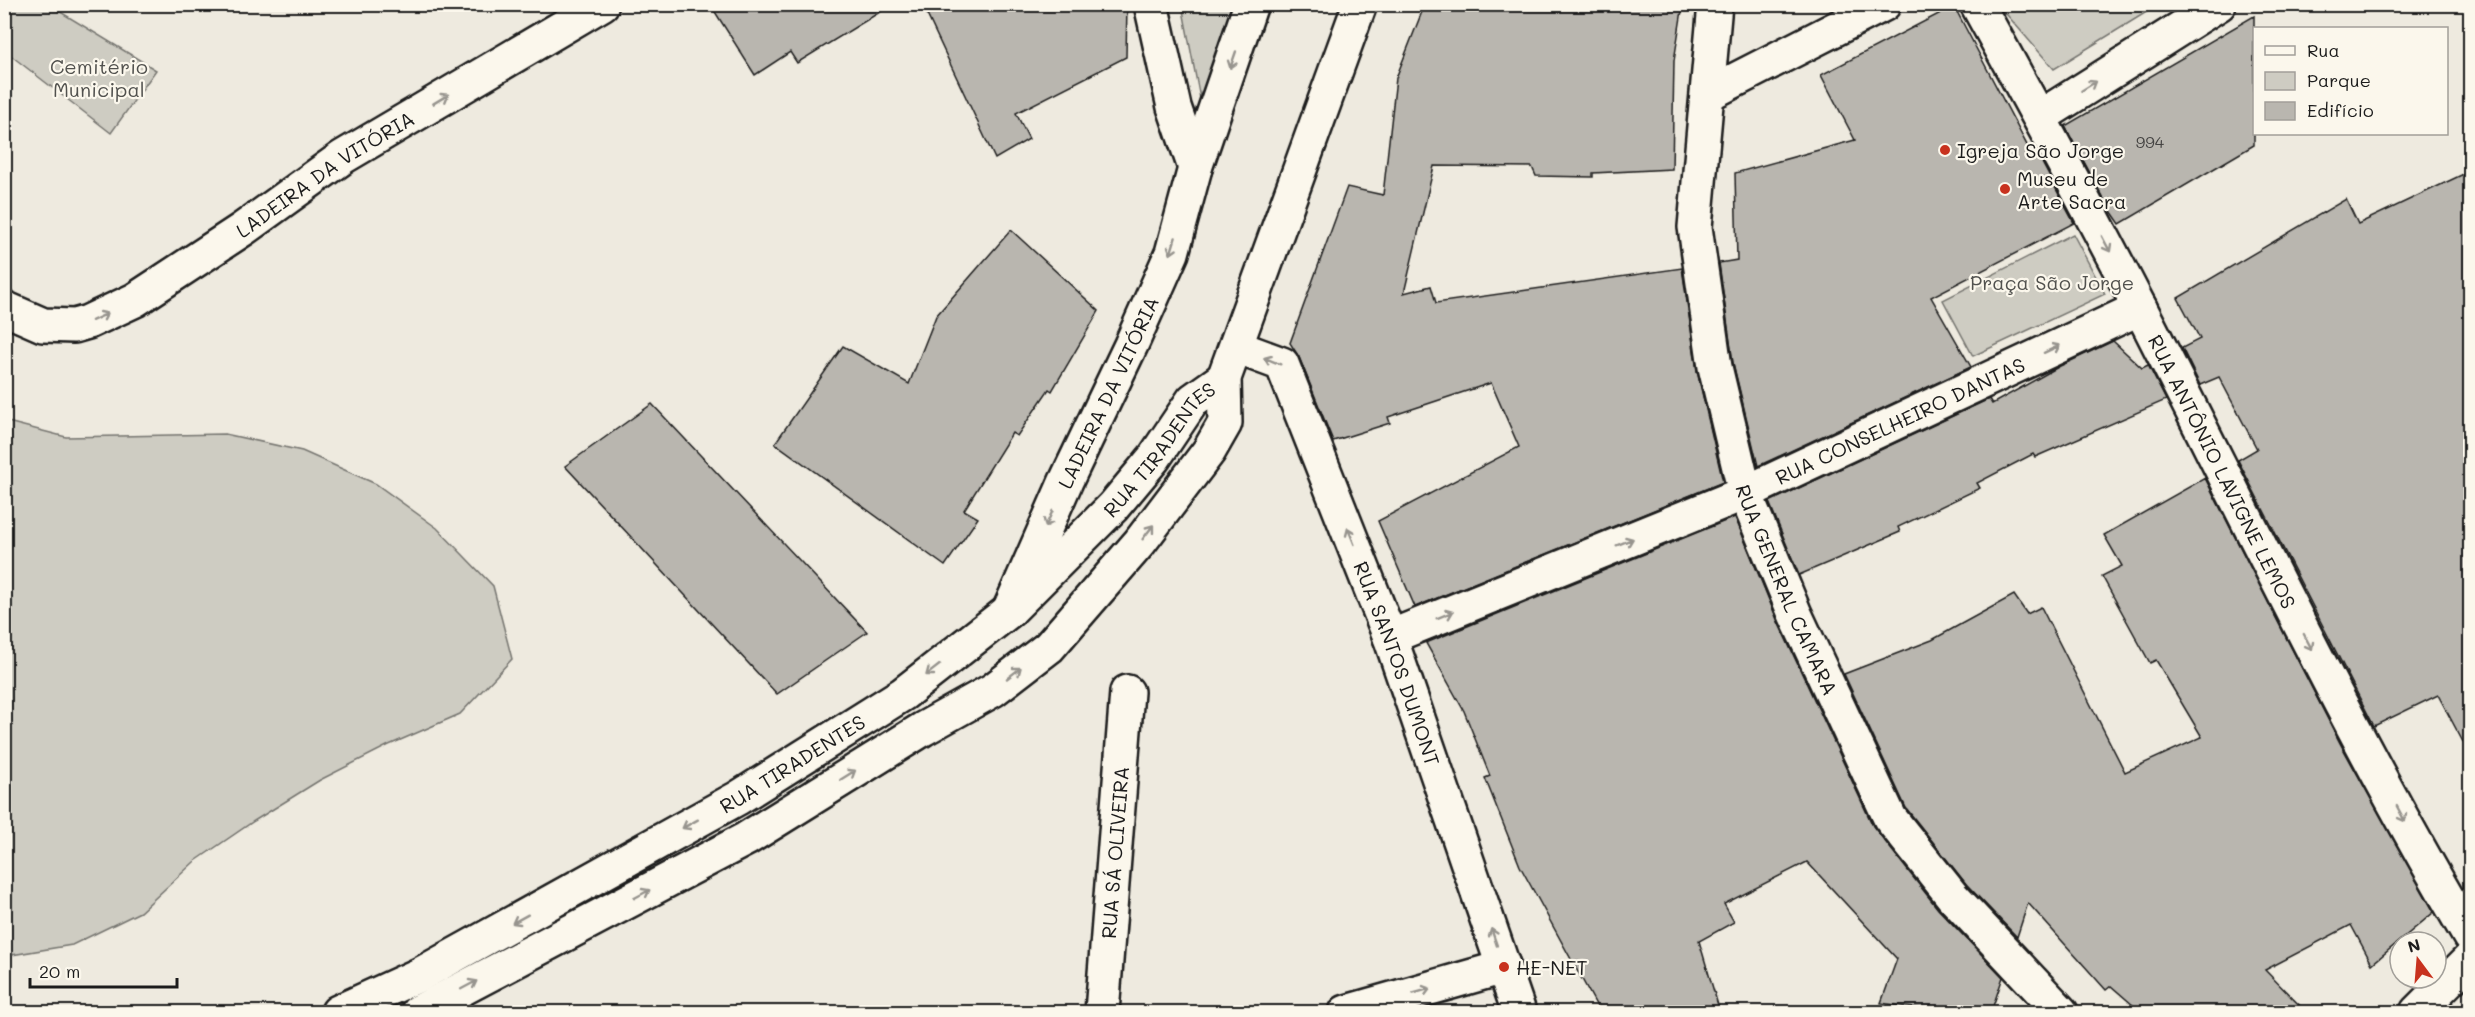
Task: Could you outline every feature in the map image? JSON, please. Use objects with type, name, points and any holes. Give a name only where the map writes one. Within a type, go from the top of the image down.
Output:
[{"type":"street","name":"LADEIRA DA VITÓRIA","points":[[4,308],[43,325],[74,326],[88,322],[135,300],[243,229],[343,157],[602,4]]},
{"type":"street","points":[[1151,4],[1174,107],[1195,168]]},
{"type":"street","name":"LADEIRA DA VITÓRIA","points":[[1009,611],[1066,481],[1172,253],[1195,168],[1251,4]]},
{"type":"street","points":[[1224,378],[1360,4]]},
{"type":"street","name":"RUA GENERAL CAMARA","points":[[1715,4],[1695,227],[1716,367],[1745,493],[1794,614],[1890,818],[1953,897],[2061,1012]]},
{"type":"street","points":[[1708,94],[1884,4]]},
{"type":"street","name":"RUA ANTÔNIO LAVIGNE LEMOS","points":[[1977,4],[2040,117],[2140,308],[2291,609],[2470,937]]},
{"type":"street","points":[[2040,117],[2219,4]]},
{"type":"street","name":"RUA CONSELHEIRO DANTAS","points":[[1390,637],[1745,493],[2140,308]]},
{"type":"street","name":"RUA SANTOS DUMONT","points":[[1236,347],[1282,364],[1390,637],[1519,1012]]},
{"type":"street","name":"RUA TIRADENTES","points":[[355,1009],[738,798],[903,694],[1009,611],[1113,507],[1154,458],[1193,400],[1224,378]]},
{"type":"street","name":"RUA TIRADENTES","points":[[418,1012],[746,839],[923,729],[993,690],[1049,647],[1140,542],[1209,451],[1226,423],[1224,378]]},
{"type":"street","name":"RUA SÁ OLIVEIRA","points":[[1102,1012],[1127,692]]},
{"type":"street","points":[[777,773],[798,806]]},
{"type":"street","points":[[2417,1012],[2470,959]]},
{"type":"street","points":[[1346,1012],[1504,967]]},
{"type":"green space","points":[[2002,4],[2158,5],[2054,69],[2001,8]]},
{"type":"green space","name":"Cemitério Municipal","points":[[4,5],[49,5],[156,70],[111,133],[5,51]]},
{"type":"green space","points":[[1182,5],[1243,5],[1203,114]]},
{"type":"green space","name":"Praça São Jorge","points":[[2073,234],[2105,294],[1973,356],[1943,300]]},
{"type":"green space","points":[[4,421],[66,437],[225,434],[302,451],[376,484],[437,528],[493,586],[512,659],[460,714],[389,745],[320,780],[194,862],[140,912],[72,945],[5,956]]},
{"type":"building","points":[[710,4],[893,4],[797,63],[790,52],[755,75]]},
{"type":"building","points":[[922,4],[1127,4],[1126,57],[1016,113],[1029,139],[995,159]]},
{"type":"building","points":[[1425,4],[1683,4],[1674,61],[1672,169],[1593,173],[1593,177],[1536,176],[1532,167],[1434,166],[1404,293],[1431,286],[1436,303],[1682,268],[1697,371],[1723,482],[1415,607],[1378,521],[1519,447],[1491,383],[1388,417],[1390,423],[1333,441],[1299,357],[1290,343],[1347,187],[1383,195],[1396,78]]},
{"type":"building","points":[[1954,6],[2028,147],[2032,144],[2074,223],[1931,297],[1971,367],[1758,466],[1733,363],[1719,263],[1737,260],[1735,173],[1855,140],[1821,75]]},
{"type":"building","points":[[2254,16],[2254,145],[2120,224],[2107,205],[2065,126]]},
{"type":"building","points":[[2470,171],[2470,755],[2438,695],[2374,726],[2238,460],[2257,449],[2219,377],[2200,385],[2182,348],[2200,339],[2178,298],[2346,199],[2358,224]]},
{"type":"building","points":[[1011,230],[1099,311],[1052,391],[1049,389],[1017,436],[1012,433],[964,510],[978,518],[945,566],[775,443],[843,346],[909,384],[936,316]]},
{"type":"building","points":[[2113,341],[2142,368],[2148,365],[2166,400],[2035,457],[2033,454],[1977,483],[1980,488],[1898,527],[1900,532],[1799,575],[1769,502],[1989,399],[1992,404],[2060,366]]},
{"type":"building","points":[[652,404],[867,632],[777,694],[565,466]]},
{"type":"building","points":[[2205,478],[2340,743],[2434,912],[2413,930],[2388,930],[2388,951],[2372,964],[2351,925],[2265,970],[2306,1012],[2141,1012],[2111,986],[2106,990],[2028,903],[2017,937],[1967,885],[1906,808],[1844,674],[1932,640],[2014,595],[2027,614],[2041,607],[2125,772],[2202,737],[2156,660],[2150,663],[2102,576],[2122,566],[2104,535]]},
{"type":"building","points":[[1735,517],[1778,622],[1873,826],[1938,909],[2003,977],[1991,1012],[1941,1012],[1881,1003],[1897,959],[1807,862],[1724,904],[1734,922],[1699,941],[1720,1012],[1600,1012],[1520,866],[1485,778],[1490,776],[1464,711],[1426,643]]},
{"type":"place","name":"Igreja São Jorge","points":[[1945,150]]},
{"type":"place","name":"Museu de Arte Sacra","points":[[2005,189]]},
{"type":"place","name":"HE-NET","points":[[1504,967]]}]
